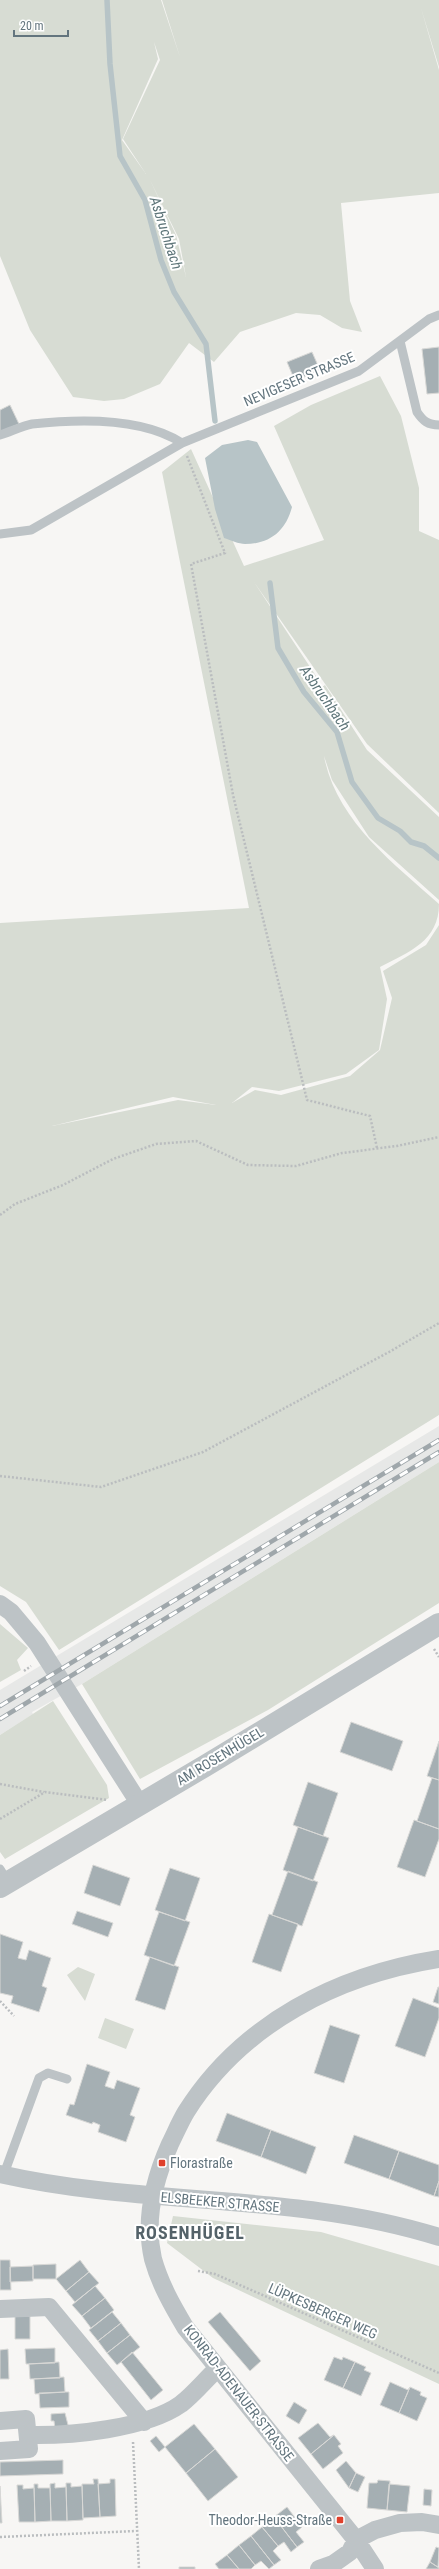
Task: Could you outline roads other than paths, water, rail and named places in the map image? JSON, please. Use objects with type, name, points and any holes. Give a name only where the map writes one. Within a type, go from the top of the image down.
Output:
[{"type":"street","points":[[0,1604],[11,1612],[37,1642],[139,1803]]},
{"type":"street","name":"AM ROSENHÜGEL","points":[[3,1879],[206,1766],[439,1624]]},
{"type":"street","points":[[152,2197],[162,2163],[186,2112],[221,2066],[254,2036],[294,2008],[336,1987],[372,1973],[439,1959]]},
{"type":"street","name":"ELSBEEKER STRASSE","points":[[2,2174],[42,2183],[152,2197],[326,2211],[395,2223],[439,2237]]},
{"type":"street","name":"KONRAD-ADENAUER-STRASSE","points":[[152,2197],[149,2229],[153,2258],[166,2295],[185,2327],[356,2540],[375,2569]]},
{"type":"street","points":[[0,2309],[49,2307],[138,2423]]},
{"type":"street","points":[[28,2435],[56,2436],[138,2423],[181,2404],[218,2368]]},
{"type":"street","points":[[0,2421],[26,2419],[29,2449],[0,2451]]},
{"type":"street","points":[[318,2569],[333,2564],[350,2552],[356,2540],[375,2530],[400,2523],[422,2522],[439,2525]]},
{"type":"lane","name":"NEVIGESER STRASSE","points":[[0,534],[31,530],[182,443],[359,371],[429,319],[439,315]]},
{"type":"lane","points":[[400,341],[417,412],[422,420],[431,425],[439,425]]},
{"type":"lane","points":[[0,435],[31,424],[103,422],[135,426],[168,434],[182,443]]},
{"type":"lane","points":[[2,2174],[39,2078],[48,2073],[67,2079]]},
{"type":"waterway","name":"Asbruchbach","points":[[107,0],[110,64],[120,156],[145,200],[161,260],[174,292],[206,344],[215,421]]},
{"type":"waterway","name":"Asbruchbach","points":[[270,583],[278,648],[304,692],[337,732],[352,782],[378,818],[400,831],[411,842],[424,846],[439,858]]},
{"type":"railway","points":[[0,1706],[439,1440]]},
{"type":"railway","points":[[0,1719],[439,1452]]},
{"type":"place","name":"Florastraße","points":[[162,2163]]},
{"type":"place","name":"Theodor-Heuss-Straße","points":[[340,2520]]},
{"type":"district","name":"ROSENHÜGEL","points":[[190,2232]]}]
